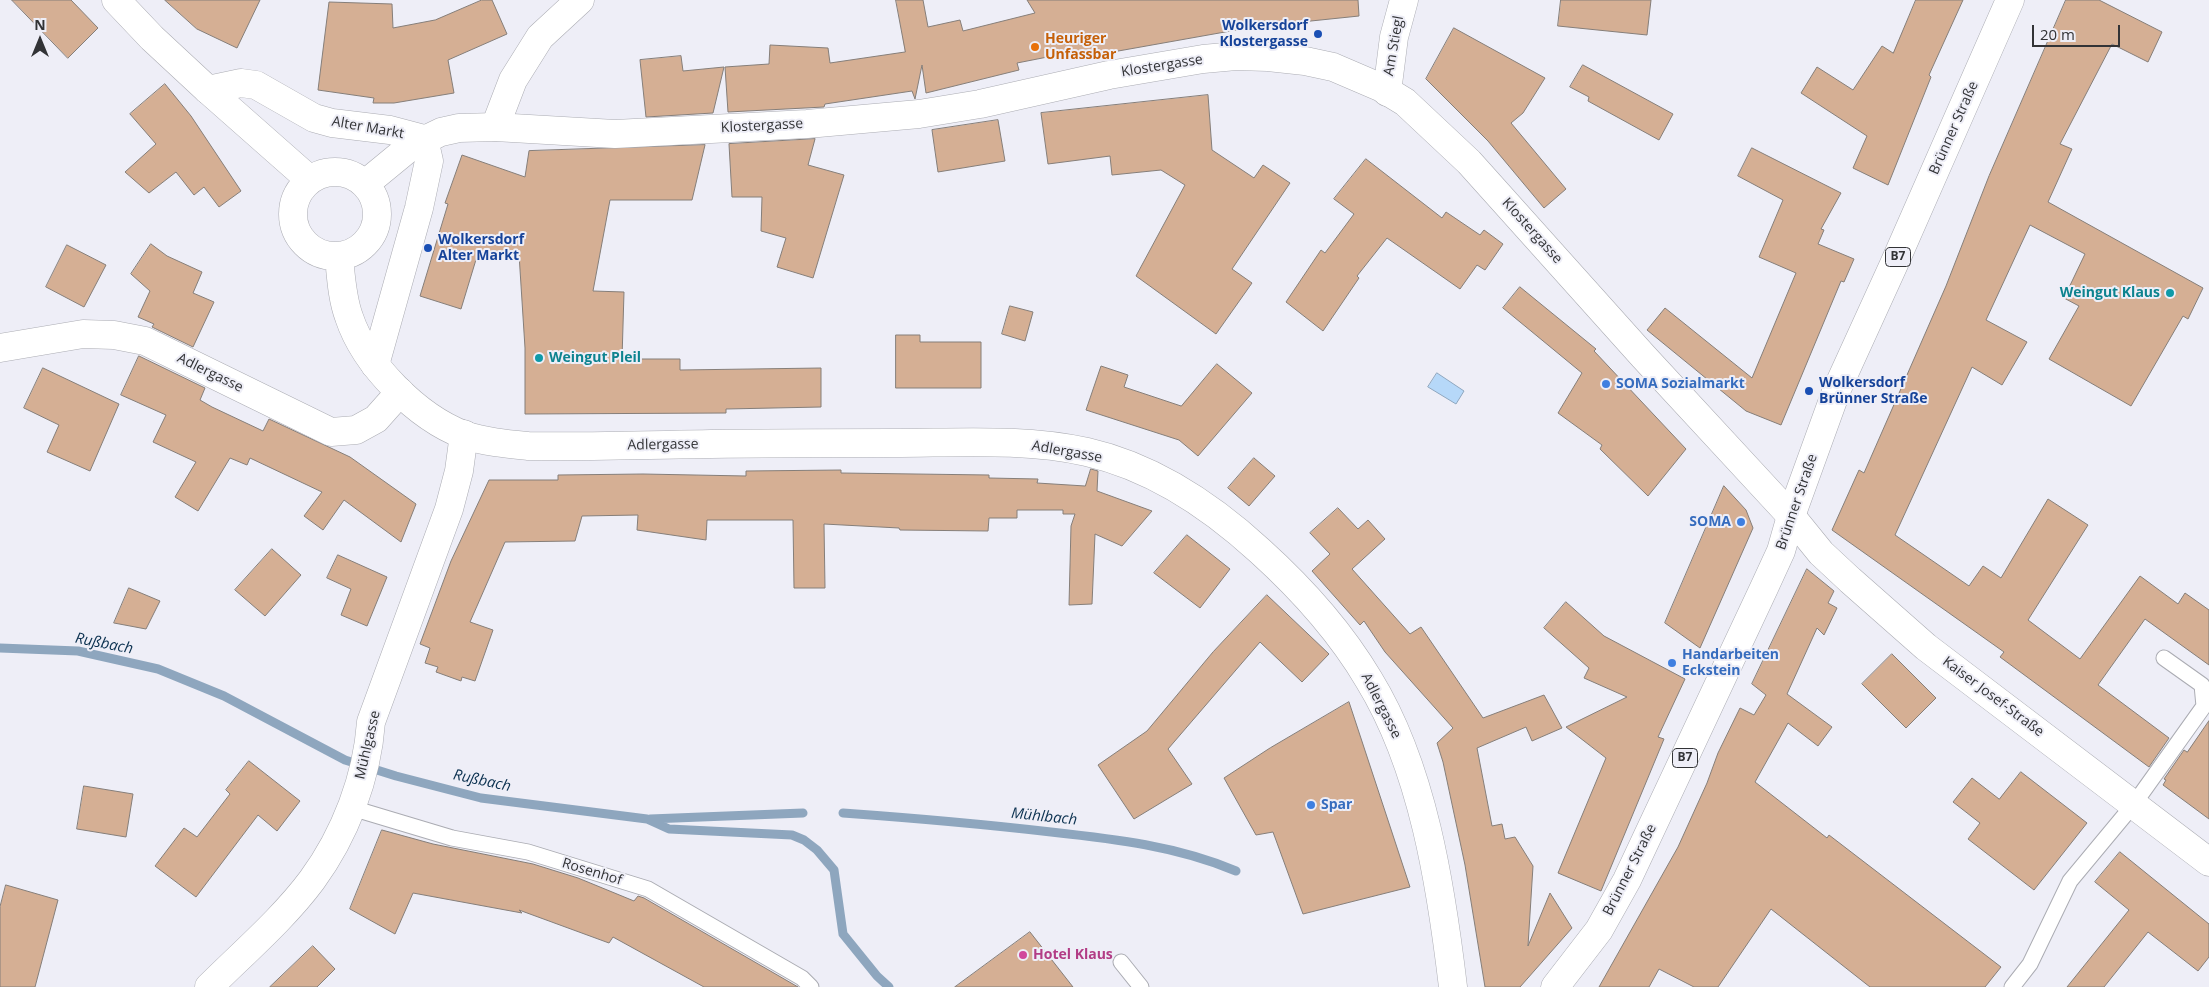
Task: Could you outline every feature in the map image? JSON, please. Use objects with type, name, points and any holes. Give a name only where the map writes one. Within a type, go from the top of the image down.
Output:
[{"type":"street","points":[[116,0],[152,38],[208,90],[310,180]]},
{"type":"street","points":[[495,127],[513,80],[540,37],[580,0]]},
{"type":"street","name":"Am Stiegl","points":[[1387,92],[1394,37],[1404,0]]},
{"type":"street","name":"Brünner Straße","points":[[1554,987],[1599,930],[1627,880],[1781,551],[1791,516],[1837,389],[2010,0]]},
{"type":"street","name":"Klostergasse","points":[[365,184],[382,168],[424,139],[441,132],[459,128],[495,127],[615,134],[797,124],[919,114],[980,104],[1109,75],[1203,59],[1236,56],[1305,61],[1333,67],[1360,78],[1405,102],[1470,162],[1650,363],[1791,516]]},
{"type":"street","name":"Alter Markt","points":[[208,90],[241,83],[256,85],[314,118],[332,123],[390,130],[424,139],[429,161],[420,208],[375,365]]},
{"type":"street","points":[[344,172],[355,176],[365,184],[377,204],[378,216],[376,228],[370,239],[361,248],[351,254],[339,257],[318,253],[301,239],[296,229],[293,207],[297,197],[310,180],[321,174],[344,172]]},
{"type":"street","name":"Adlergasse","points":[[339,257],[348,316],[357,337],[375,365],[400,392],[444,425],[464,434],[499,443],[528,446],[715,444],[1031,445],[1062,448],[1118,461],[1182,491],[1211,510],[1239,531],[1305,595],[1349,649],[1383,704],[1410,767],[1419,797],[1440,898],[1453,987]]},
{"type":"street","name":"Adlergasse","points":[[0,348],[83,334],[114,335],[145,341],[331,432],[356,430],[376,420],[400,392]]},
{"type":"street","name":"Mühlgasse","points":[[209,987],[312,880],[345,824],[354,803],[371,722],[449,509],[459,471],[464,434]]},
{"type":"street","name":"Kaiser Josef-Straße","points":[[1791,516],[1821,553],[1926,647],[2209,862]]},
{"type":"lane","points":[[2012,987],[2030,964],[2070,880],[2134,804],[2204,706],[2202,685],[2164,658]]},
{"type":"lane","name":"Rosenhof","points":[[354,803],[452,838],[528,852],[648,889],[802,978],[811,987]]},
{"type":"lane","points":[[1121,962],[1141,987]]},
{"type":"water","points":[[1437,373],[1464,391],[1456,404],[1428,387]]},
{"type":"building","points":[[12,0],[71,0],[98,28],[68,58]]},
{"type":"building","points":[[165,0],[260,0],[237,48],[197,29]]},
{"type":"building","points":[[482,0],[492,0],[507,34],[448,60],[454,93],[394,103],[373,103],[374,98],[318,90],[329,2],[392,4],[393,28],[435,20]]},
{"type":"building","points":[[896,0],[923,0],[928,27],[960,20],[963,31],[1035,13],[1027,0],[1358,0],[1359,16],[1253,27],[1079,58],[1078,51],[1017,63],[1019,70],[926,93],[922,65],[915,99],[912,91],[825,104],[824,107],[728,112],[725,67],[769,64],[770,45],[828,48],[830,63],[905,52]]},
{"type":"building","points":[[1561,0],[1651,0],[1647,35],[1558,26]]},
{"type":"building","points":[[1916,0],[1963,0],[1929,75],[1931,77],[1888,185],[1853,168],[1867,136],[1801,93],[1817,67],[1853,90],[1882,46],[1893,53]]},
{"type":"building","points":[[2066,0],[2099,0],[2162,32],[2148,62],[2112,44],[2060,144],[2072,149],[2048,202],[2203,288],[2188,319],[2183,316],[2131,406],[2049,359],[2079,306],[2064,298],[2085,254],[2030,225],[1986,320],[2027,342],[2002,385],[1972,367],[1895,535],[1969,586],[1983,566],[2001,578],[2048,499],[2088,525],[2028,620],[2080,659],[2140,576],[2178,604],[2185,593],[2209,610],[2209,665],[2145,619],[2098,685],[2169,738],[2149,767],[2000,657],[2004,652],[1832,530],[1859,470],[1864,473],[1946,286],[1989,176]]},
{"type":"building","points":[[1454,28],[1545,78],[1523,113],[1511,123],[1566,189],[1544,208],[1488,141],[1426,79]]},
{"type":"building","points":[[681,56],[683,71],[724,67],[713,113],[646,117],[640,60]]},
{"type":"building","points":[[1583,65],[1673,114],[1659,140],[1588,101],[1589,97],[1570,87]]},
{"type":"building","points":[[165,84],[191,116],[241,191],[219,207],[204,187],[194,195],[176,172],[149,193],[125,172],[156,144],[130,114]]},
{"type":"building","points":[[1208,95],[1212,150],[1254,178],[1263,165],[1290,183],[1232,269],[1252,283],[1216,334],[1136,276],[1185,185],[1161,170],[1112,175],[1110,156],[1048,164],[1041,113]]},
{"type":"building","points":[[998,120],[1005,161],[938,172],[932,130]]},
{"type":"building","points":[[815,139],[808,165],[844,175],[813,278],[777,267],[786,238],[761,231],[762,197],[732,197],[729,144]]},
{"type":"building","points":[[705,145],[692,200],[610,200],[593,291],[624,292],[622,359],[680,359],[680,370],[821,368],[821,407],[726,409],[726,413],[525,414],[525,348],[519,254],[478,253],[461,309],[420,296],[448,204],[445,203],[462,155],[525,177],[529,151]]},
{"type":"building","points":[[1752,148],[1841,193],[1821,229],[1824,230],[1818,244],[1854,259],[1844,282],[1841,281],[1781,425],[1746,411],[1647,330],[1665,308],[1752,378],[1796,273],[1759,257],[1783,200],[1738,176]]},
{"type":"building","points":[[1366,159],[1442,218],[1446,212],[1480,235],[1484,230],[1503,244],[1485,270],[1477,265],[1460,289],[1387,238],[1357,276],[1359,278],[1323,331],[1286,302],[1321,250],[1325,253],[1354,214],[1334,199]]},
{"type":"building","points":[[151,244],[167,256],[202,272],[193,293],[214,302],[193,347],[152,327],[154,324],[138,317],[150,291],[131,274]]},
{"type":"building","points":[[67,245],[106,265],[84,307],[46,287]]},
{"type":"building","points":[[1520,287],[1596,349],[1594,351],[1686,449],[1648,496],[1600,449],[1602,445],[1558,413],[1582,373],[1503,308]]},
{"type":"building","points":[[1010,306],[1033,312],[1025,341],[1002,334]]},
{"type":"building","points":[[896,335],[920,335],[920,342],[981,342],[981,388],[896,388]]},
{"type":"building","points":[[139,356],[205,388],[200,400],[212,407],[263,431],[269,419],[350,457],[416,504],[401,542],[344,500],[323,530],[304,516],[322,492],[250,458],[247,465],[230,458],[198,511],[175,497],[196,462],[153,442],[166,415],[121,395]]},
{"type":"building","points":[[1217,364],[1252,393],[1198,456],[1179,440],[1086,410],[1101,366],[1128,375],[1124,387],[1181,406]]},
{"type":"building","points":[[43,368],[119,404],[90,471],[47,452],[59,425],[24,408]]},
{"type":"building","points":[[1254,458],[1275,476],[1249,506],[1228,488]]},
{"type":"building","points":[[1091,469],[1098,471],[1097,491],[1152,511],[1122,546],[1095,534],[1092,604],[1069,605],[1071,526],[1075,514],[1063,514],[1063,510],[1017,510],[1017,518],[989,518],[988,531],[900,530],[899,528],[824,524],[825,588],[794,588],[793,520],[707,520],[706,540],[637,530],[638,515],[582,516],[575,541],[505,542],[470,622],[493,630],[475,681],[462,677],[461,681],[436,672],[438,667],[425,663],[430,648],[420,644],[451,561],[489,480],[558,480],[558,475],[746,476],[746,471],[841,470],[841,473],[989,475],[989,478],[1038,479],[1037,483],[1085,486]]},
{"type":"building","points":[[1724,486],[1746,510],[1753,528],[1700,648],[1665,623]]},
{"type":"building","points":[[1338,508],[1358,529],[1368,520],[1385,539],[1352,569],[1410,634],[1421,627],[1483,718],[1544,695],[1562,728],[1532,741],[1526,727],[1477,748],[1492,826],[1502,824],[1505,839],[1515,837],[1533,866],[1528,946],[1550,893],[1572,928],[1520,987],[1485,987],[1465,865],[1443,762],[1437,743],[1453,728],[1385,652],[1364,621],[1360,625],[1312,571],[1330,554],[1310,533]]},
{"type":"building","points":[[1187,535],[1230,569],[1200,608],[1154,573]]},
{"type":"building","points":[[272,549],[301,575],[265,616],[235,590]]},
{"type":"building","points":[[338,555],[387,577],[367,626],[341,615],[351,589],[327,578]]},
{"type":"building","points":[[1807,569],[1834,591],[1828,603],[1837,608],[1824,635],[1817,628],[1787,694],[1832,727],[1818,746],[1788,723],[1755,782],[1827,838],[1829,835],[2001,967],[1985,987],[1870,987],[1771,909],[1718,987],[1694,987],[1659,969],[1649,987],[1599,987],[1678,847],[1707,783],[1718,753],[1740,708],[1754,715],[1766,695],[1752,684]]},
{"type":"building","points":[[129,588],[160,601],[146,629],[114,623]]},
{"type":"building","points":[[1267,595],[1329,654],[1302,682],[1260,642],[1168,749],[1192,784],[1134,819],[1098,765],[1147,731],[1213,652]]},
{"type":"building","points":[[1566,602],[1604,636],[1685,679],[1658,737],[1664,739],[1601,891],[1558,873],[1606,758],[1566,727],[1627,697],[1584,678],[1589,668],[1544,628]]},
{"type":"building","points":[[1892,654],[1936,698],[1906,728],[1862,684]]},
{"type":"building","name":"Spar","points":[[1349,702],[1410,887],[1303,914],[1273,832],[1256,835],[1224,778],[1270,748]]},
{"type":"building","points":[[2209,721],[2209,819],[2163,785],[2166,780],[2164,779],[2184,750],[2187,752]]},
{"type":"building","points":[[249,761],[300,801],[277,831],[258,815],[196,897],[155,866],[184,828],[197,837],[230,794],[226,790]]},
{"type":"building","points":[[2021,772],[2087,823],[2034,890],[1968,839],[1980,823],[1953,802],[1972,778],[1999,799]]},
{"type":"building","points":[[84,786],[133,794],[126,837],[77,829]]},
{"type":"building","points":[[382,830],[433,844],[533,864],[578,878],[634,901],[638,896],[644,898],[798,987],[704,987],[613,937],[609,943],[519,910],[522,913],[413,893],[395,934],[350,909]]},
{"type":"building","points":[[2120,852],[2209,924],[2209,957],[2198,971],[2148,932],[2104,987],[2067,987],[2129,910],[2095,882]]},
{"type":"building","points":[[6,885],[58,900],[35,987],[0,987],[0,907]]},
{"type":"building","name":"Hotel Klaus","points":[[1030,932],[1073,987],[955,987]]},
{"type":"building","points":[[313,946],[335,969],[317,987],[270,987]]},
{"type":"waterway","name":"Rußbach","points":[[0,648],[78,651],[158,669],[224,696],[345,760],[396,776],[481,798],[647,819],[669,829],[792,835],[804,840],[817,850],[834,870],[843,934],[877,976],[889,987]]},
{"type":"waterway","name":"Mühlbach","points":[[650,819],[803,813]]},
{"type":"waterway","name":"Mühlbach","points":[[843,813],[999,826],[1122,841],[1191,855],[1236,871]]},
{"type":"place","name":"Wolkersdorf Klostergasse","points":[[1318,34]]},
{"type":"place","name":"Heuriger Unfassbar","points":[[1035,47]]},
{"type":"place","name":"Wolkersdorf Alter Markt","points":[[428,248]]},
{"type":"place","name":"Weingut Klaus","points":[[2170,293]]},
{"type":"place","name":"Weingut Pleil","points":[[539,358]]},
{"type":"place","name":"SOMA Sozialmarkt","points":[[1606,384]]},
{"type":"place","name":"Wolkersdorf Brünner Straße","points":[[1809,391]]},
{"type":"place","name":"SOMA","points":[[1741,522]]},
{"type":"place","name":"Handarbeiten Eckstein","points":[[1672,663]]},
{"type":"place","name":"Spar","points":[[1311,805]]},
{"type":"place","name":"Hotel Klaus","points":[[1023,955]]}]
